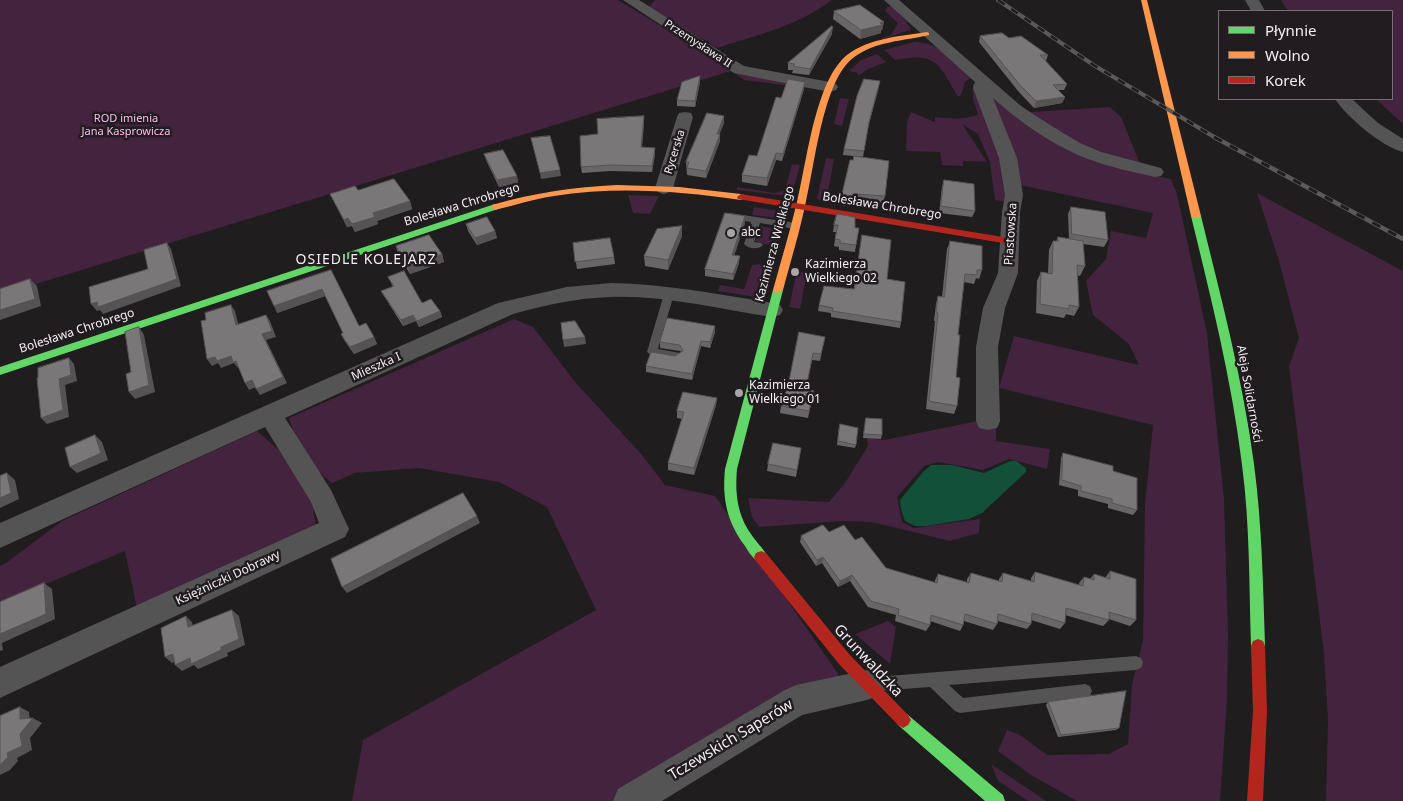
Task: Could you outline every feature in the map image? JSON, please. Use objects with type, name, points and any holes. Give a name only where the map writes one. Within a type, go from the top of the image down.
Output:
[{"type":"street","name":"Przemysława II","points":[[630,0],[740,70],[830,87]]},
{"type":"street","points":[[890,0],[1015,109],[1068,143],[1092,155],[1114,163],[1155,172]]},
{"type":"street","name":"Aleja Solidarności","points":[[1144,0],[1224,332],[1248,465],[1256,576],[1260,711],[1255,801]]},
{"type":"street","name":"Kazimierza Wielkiego","points":[[736,523],[728,496],[731,469],[801,206],[830,87],[839,68],[856,53],[874,46],[927,34]]},
{"type":"street","name":"Piastowska","points":[[983,80],[980,88],[1008,158],[1014,195],[1008,273],[994,308],[987,347],[988,420]]},
{"type":"street","points":[[1344,100],[1372,127],[1403,147]]},
{"type":"street","name":"Rycerska","points":[[664,188],[685,117]]},
{"type":"street","name":"Bolesława Chrobrego","points":[[0,371],[502,204],[546,195],[601,188],[664,188],[801,206],[1009,241]]},
{"type":"street","name":"Mieszka I","points":[[0,536],[506,308],[541,299],[589,291],[626,290],[670,294],[772,310]]},
{"type":"street","name":"Księżniczki Dobrawy","points":[[0,683],[335,529],[322,498],[270,414]]},
{"type":"street","name":"Grunwaldzka","points":[[736,523],[836,650],[867,685],[915,732],[998,801]]},
{"type":"street","name":"Tczewskich Saperów","points":[[630,801],[796,701],[867,685]]},
{"type":"lane","points":[[729,216],[795,226]]},
{"type":"lane","points":[[756,220],[749,244],[758,246]]},
{"type":"lane","points":[[670,294],[652,352],[676,356]]},
{"type":"lane","points":[[867,685],[1136,663]]},
{"type":"lane","points":[[932,680],[960,706],[1085,691]]},
{"type":"green space","name":"ROD imienia Jana Kasprowicza","points":[[0,0],[618,0],[732,69],[814,87],[814,89],[744,80],[731,71],[0,295]]},
{"type":"green space","points":[[655,0],[832,0],[805,17],[791,23],[717,48],[649,7]]},
{"type":"green space","points":[[1281,0],[1403,0],[1403,124],[1377,100],[1393,100],[1393,10],[1287,10]]},
{"type":"green space","points":[[892,6],[908,22],[906,23],[911,28],[883,39],[891,35],[898,23],[885,11],[887,7]]},
{"type":"green space","points":[[914,42],[923,42],[931,45],[946,54],[971,78],[965,82],[961,95],[958,97],[946,76],[935,63],[928,59],[920,58],[895,60],[884,50]]},
{"type":"green space","points":[[877,54],[886,62],[868,69],[858,76],[858,73],[849,71],[861,60]]},
{"type":"green space","points":[[977,83],[1003,160],[1007,202],[995,200],[990,162],[978,134],[962,124],[987,162],[963,161],[963,166],[942,165],[940,152],[906,151],[907,122],[911,112],[935,122],[935,117],[963,118],[978,114],[973,99],[973,84]]},
{"type":"green space","points":[[986,85],[1019,117],[1156,176],[1171,179],[1177,194],[1207,333],[1224,499],[1228,635],[1227,699],[1220,801],[1077,801],[1031,775],[998,751],[1007,730],[1020,735],[1047,755],[1109,754],[1128,744],[1132,685],[1143,641],[1145,504],[1153,425],[999,388],[1014,336],[1139,365],[1129,344],[1093,315],[1086,281],[1106,259],[1111,231],[1146,238],[1153,213],[1015,184]]},
{"type":"green space","points":[[840,98],[849,99],[842,126],[834,124]]},
{"type":"green space","points":[[1110,107],[1121,117],[1141,166],[1110,157],[1083,145],[1057,131],[1031,112]]},
{"type":"green space","points":[[826,158],[834,159],[827,197],[836,205],[817,199]]},
{"type":"green space","points":[[792,164],[800,165],[792,194],[788,196],[737,190],[737,187],[775,193],[785,190]]},
{"type":"green space","points":[[1257,193],[1403,271],[1403,801],[1326,801],[1328,720],[1324,654],[1289,366],[1299,338],[1279,261]]},
{"type":"green space","points":[[628,195],[659,196],[650,214],[633,213]]},
{"type":"green space","points":[[754,207],[780,211],[785,215],[785,219],[752,215]]},
{"type":"green space","points":[[760,226],[782,230],[776,247],[755,241]]},
{"type":"green space","points":[[759,264],[771,267],[764,294],[756,297],[718,291],[720,285],[744,289],[752,265]]},
{"type":"green space","points":[[797,271],[807,273],[800,309],[789,307]]},
{"type":"green space","points":[[514,319],[533,327],[576,383],[642,455],[665,485],[715,496],[839,675],[624,801],[352,801],[363,740],[596,610],[547,507],[499,482],[419,468],[355,473],[332,483],[302,458],[289,418]]},
{"type":"green space","points":[[978,421],[996,424],[996,441],[1050,449],[1047,469],[1009,459],[983,470],[938,462],[924,466],[897,497],[902,522],[914,528],[980,519],[979,533],[950,541],[872,522],[841,521],[759,527],[752,517],[748,498],[829,502],[845,483],[868,446],[867,438],[884,440]]},
{"type":"green space","points":[[257,431],[280,451],[312,502],[316,527],[137,609],[125,551],[0,603],[0,566],[62,521]]},
{"type":"green space","points":[[888,621],[896,627],[890,664],[855,634]]},
{"type":"green space","points":[[991,764],[1046,801],[1028,801],[998,781]]},
{"type":"shaded area","points":[[1010,461],[1016,461],[1026,468],[1026,472],[982,513],[969,519],[926,526],[915,526],[905,521],[900,500],[931,465],[952,465],[984,473]]},
{"type":"building","points":[[860,5],[884,22],[880,23],[882,25],[861,30],[834,11]]},
{"type":"building","points":[[832,26],[810,69],[793,66],[795,64],[788,63]]},
{"type":"building","points":[[1002,33],[1009,38],[1021,36],[1048,55],[1040,55],[1067,84],[1053,85],[1065,97],[1036,101],[1020,85],[980,36]]},
{"type":"building","points":[[700,76],[695,101],[677,100],[682,82]]},
{"type":"building","points":[[788,79],[805,82],[783,154],[776,153],[767,178],[742,175],[749,155],[757,156],[776,97],[781,98]]},
{"type":"building","points":[[864,79],[880,81],[869,122],[864,151],[844,149],[857,96]]},
{"type":"building","points":[[707,113],[724,116],[717,134],[720,134],[706,171],[687,168],[689,162],[686,162]]},
{"type":"building","points":[[644,116],[641,147],[655,148],[652,166],[610,165],[581,167],[580,136],[598,134],[597,119]]},
{"type":"building","points":[[550,136],[560,170],[540,173],[531,138]]},
{"type":"building","points":[[503,150],[517,176],[497,180],[484,154]]},
{"type":"building","points":[[854,156],[889,161],[885,196],[856,194],[856,200],[841,198],[850,160],[853,160]]},
{"type":"building","points":[[394,179],[410,201],[373,213],[375,217],[352,224],[348,218],[344,220],[330,194],[355,186],[358,190]]},
{"type":"building","points":[[944,180],[974,184],[975,211],[941,206]]},
{"type":"building","points":[[1071,207],[1105,212],[1108,240],[1072,234]]},
{"type":"building","points":[[725,213],[745,216],[732,255],[740,256],[733,274],[705,269]]},
{"type":"building","points":[[837,214],[855,217],[855,228],[859,228],[856,245],[840,243],[840,240],[835,239],[838,225],[834,225]]},
{"type":"building","points":[[487,217],[495,231],[475,238],[466,224]]},
{"type":"building","points":[[682,226],[668,260],[644,256],[657,229]]},
{"type":"building","points":[[429,235],[442,254],[408,267],[396,246]]},
{"type":"building","points":[[862,235],[891,240],[887,279],[905,282],[901,322],[832,311],[833,308],[819,305],[824,286],[854,289]]},
{"type":"building","points":[[1058,237],[1083,241],[1085,266],[1077,265],[1079,307],[1069,305],[1069,309],[1040,304],[1041,272],[1052,274],[1053,241],[1058,241]]},
{"type":"building","points":[[610,238],[614,257],[575,262],[573,243]]},
{"type":"building","points":[[950,241],[982,246],[982,270],[977,270],[977,275],[965,274],[958,335],[960,335],[956,377],[960,378],[957,406],[929,401],[938,296],[944,297]]},
{"type":"building","points":[[167,243],[177,279],[98,307],[97,302],[91,304],[89,287],[148,269],[144,250]]},
{"type":"building","points":[[331,270],[359,326],[366,323],[374,337],[350,347],[341,334],[343,333],[322,289],[274,306],[267,291]]},
{"type":"building","points":[[404,271],[422,303],[431,299],[440,311],[417,321],[413,315],[401,320],[381,291],[394,286],[388,277]]},
{"type":"building","points":[[30,279],[35,299],[0,310],[0,289]]},
{"type":"building","points":[[231,305],[236,325],[266,315],[272,331],[262,334],[283,377],[256,389],[252,380],[245,383],[236,361],[233,362],[231,356],[217,361],[215,357],[207,359],[201,321],[206,320],[205,313]]},
{"type":"building","points":[[667,318],[715,326],[710,342],[701,341],[692,374],[646,366],[651,352],[675,356],[683,351],[680,345],[660,342]]},
{"type":"building","points":[[575,321],[585,337],[563,340],[561,323]]},
{"type":"building","points":[[139,327],[149,385],[129,392],[126,374],[131,372],[125,332]]},
{"type":"building","points":[[799,332],[825,337],[821,354],[813,353],[806,389],[814,391],[809,411],[781,406],[788,386]]},
{"type":"building","points":[[69,358],[71,375],[59,379],[63,410],[41,418],[37,378],[38,368]]},
{"type":"building","points":[[683,392],[717,398],[694,468],[668,463],[684,412],[677,411]]},
{"type":"building","points":[[866,418],[882,419],[882,435],[864,434]]},
{"type":"building","points":[[840,424],[858,428],[856,445],[838,441]]},
{"type":"building","points":[[95,435],[101,453],[70,467],[65,448]]},
{"type":"building","points":[[773,443],[801,448],[797,470],[768,464]]},
{"type":"building","points":[[1063,453],[1113,466],[1113,471],[1137,478],[1137,510],[1112,503],[1112,499],[1081,491],[1081,486],[1062,480]]},
{"type":"building","points":[[7,473],[11,493],[0,498],[0,476]]},
{"type":"building","points":[[463,493],[477,516],[342,587],[331,559]]},
{"type":"building","points":[[823,525],[829,532],[844,525],[855,540],[862,537],[886,568],[937,583],[938,574],[969,583],[971,573],[1002,582],[1003,573],[1034,582],[1035,572],[1083,586],[1084,577],[1094,580],[1094,574],[1110,579],[1110,571],[1136,579],[1136,620],[1109,612],[1109,620],[1066,608],[1065,623],[1032,613],[1031,624],[998,614],[997,624],[965,614],[963,625],[931,615],[930,625],[898,615],[899,609],[871,601],[852,575],[840,581],[823,557],[817,560],[801,536]]},
{"type":"building","points":[[44,583],[46,614],[0,634],[0,602]]},
{"type":"building","points":[[232,610],[239,639],[191,664],[190,658],[175,665],[173,654],[165,657],[161,628],[186,616],[188,627]]},
{"type":"building","points":[[1126,691],[1119,728],[1061,735],[1048,702]]},
{"type":"building","points":[[20,707],[20,719],[33,718],[20,734],[22,746],[7,753],[8,757],[0,765],[0,716]]},
{"type":"railway","points":[[998,0],[1095,66],[1216,138]]},
{"type":"railway","points":[[1214,137],[1403,239]]},
{"type":"traffic: fast","points":[[0,371],[495,207]]},
{"type":"traffic: fast","points":[[1196,216],[1232,371],[1248,464],[1254,532],[1258,646]]},
{"type":"traffic: fast","points":[[761,557],[745,536],[734,516],[731,506],[730,483],[731,469],[778,290]]},
{"type":"traffic: fast","points":[[903,720],[997,801]]},
{"type":"traffic: slow","points":[[1144,0],[1196,216]]},
{"type":"traffic: slow","points":[[778,290],[799,212],[822,109],[835,75],[842,64],[860,50],[882,42],[927,34]]},
{"type":"traffic: slow","points":[[495,207],[555,193],[586,189],[648,188],[741,197]]},
{"type":"traffic: jam","points":[[741,197],[1009,241]]},
{"type":"traffic: jam","points":[[761,557],[844,659],[903,720]]},
{"type":"traffic: jam","points":[[1255,801],[1260,711],[1258,646]]},
{"type":"place","name":"abc","points":[[731,233]]},
{"type":"place","name":"Kazimierza Wielkiego 02","points":[[795,272]]},
{"type":"place","name":"Kazimierza Wielkiego 01","points":[[739,393]]},
{"type":"district","name":"OSIEDLE KOLEJARZ","points":[[366,260]]}]
